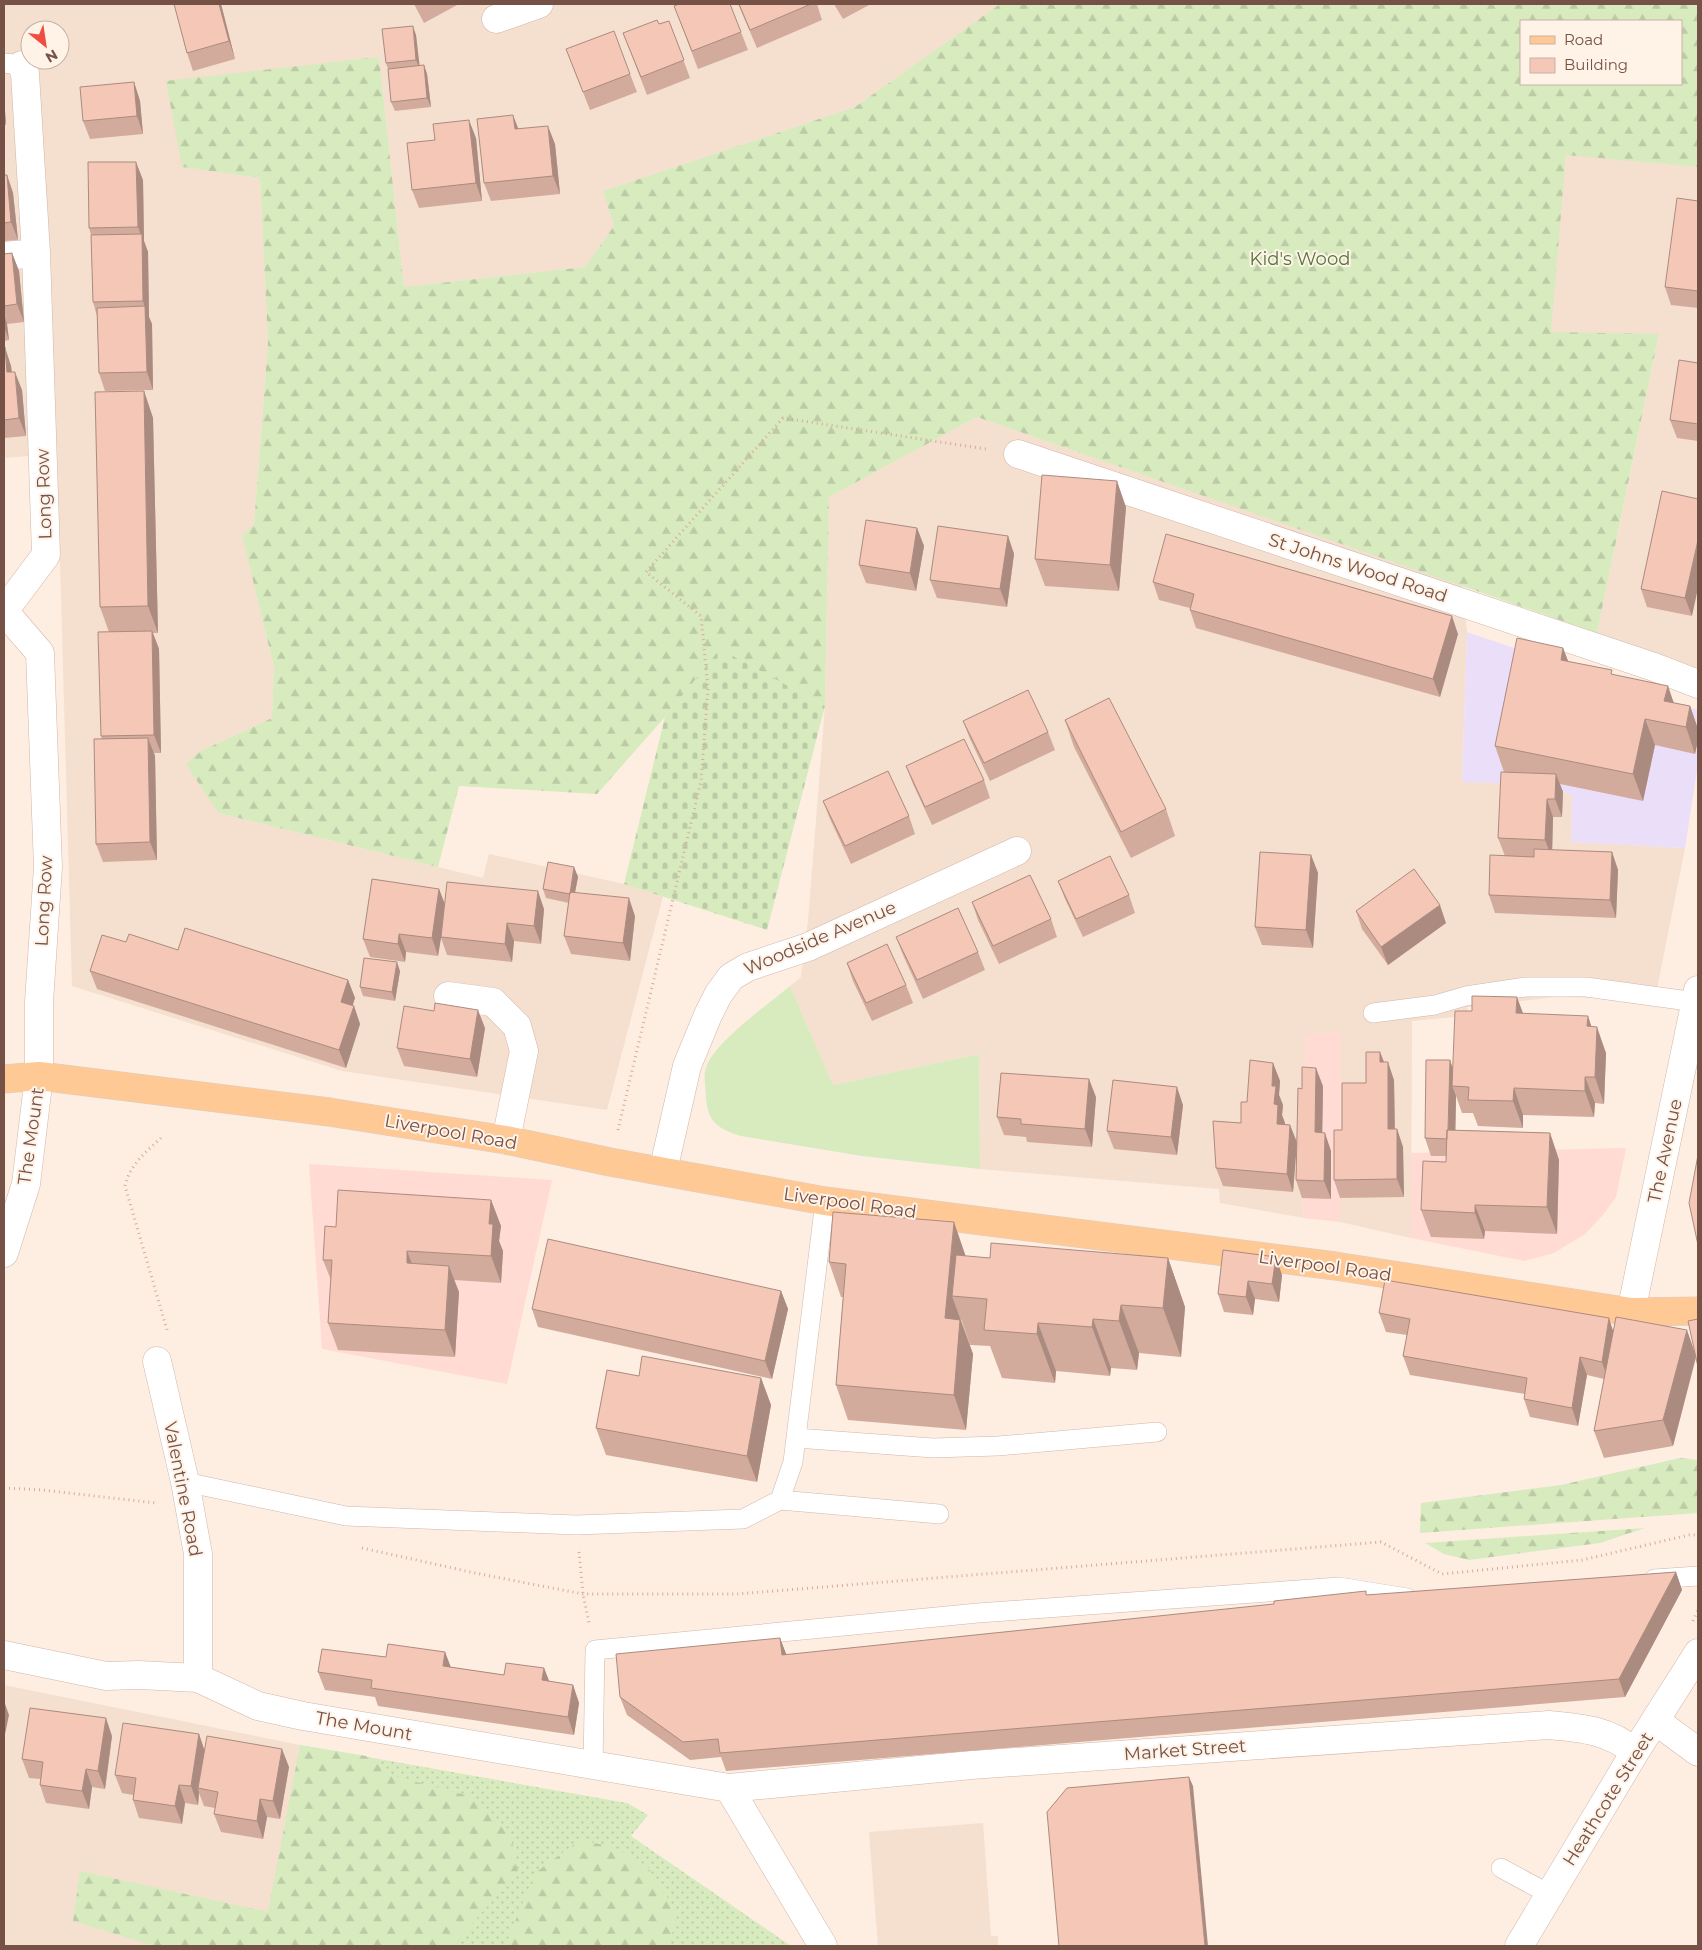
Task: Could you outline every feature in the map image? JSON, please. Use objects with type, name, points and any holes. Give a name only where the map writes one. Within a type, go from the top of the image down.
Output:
[{"type":"main road","name":"Liverpool Road","points":[[4,1079],[39,1076],[329,1112],[506,1140],[610,1162],[825,1201],[1335,1266],[1632,1312],[1698,1311]]},
{"type":"street","points":[[496,19],[539,4]]},
{"type":"street","name":"Long Row","points":[[13,64],[25,74],[36,253],[46,555],[4,611],[40,653],[48,867],[38,1002],[39,1076]]},
{"type":"street","points":[[4,256],[36,253]]},
{"type":"street","name":"St Johns Wood Road","points":[[1018,454],[1654,667],[1698,684]]},
{"type":"street","name":"Woodside Avenue","points":[[664,1171],[687,1066],[708,1015],[718,995],[731,977],[748,967],[808,947],[1017,851]]},
{"type":"street","points":[[448,996],[493,1002],[517,1026],[524,1052],[506,1140]]},
{"type":"street","name":"The Avenue","points":[[1632,1312],[1697,996]]},
{"type":"street","name":"The Mount","points":[[4,1253],[26,1184],[39,1076]]},
{"type":"street","name":"Valentine Road","points":[[157,1362],[187,1495],[198,1554],[198,1678]]},
{"type":"street","name":"Heathcote Street","points":[[1519,1946],[1635,1752],[1656,1722],[1698,1653]]},
{"type":"street","name":"The Mount","points":[[4,1655],[106,1676],[139,1675],[198,1678],[258,1706],[294,1714],[729,1788]]},
{"type":"street","points":[[1656,1722],[1698,1752]]},
{"type":"street","name":"Market Street","points":[[729,1788],[972,1765],[1549,1725],[1602,1733],[1618,1739],[1635,1752]]},
{"type":"street","points":[[729,1788],[823,1946]]},
{"type":"lane","points":[[1373,1014],[1435,1005],[1466,996],[1526,987],[1586,987],[1697,996]]},
{"type":"lane","points":[[780,1500],[793,1462],[825,1201]]},
{"type":"lane","points":[[796,1438],[933,1448],[998,1446],[1157,1432]]},
{"type":"lane","points":[[187,1495],[346,1516],[576,1525],[743,1519],[780,1500],[939,1514]]},
{"type":"lane","points":[[1640,1580],[1698,1576]]},
{"type":"lane","points":[[593,1766],[595,1650],[978,1613],[1339,1587],[1406,1598],[1425,1596]]},
{"type":"lane","points":[[1501,1868],[1549,1894]]},
{"type":"path","points":[[610,1162],[701,781],[708,689],[700,616],[646,572],[783,418],[1018,454]]},
{"type":"path","points":[[157,1362],[171,1343],[125,1186],[128,1174],[134,1164],[161,1138]]},
{"type":"path","points":[[4,1488],[123,1498],[187,1495]]},
{"type":"path","points":[[576,1525],[583,1594]]},
{"type":"path","points":[[359,1547],[475,1573],[583,1594],[737,1594],[1381,1542],[1442,1574],[1582,1560],[1689,1535],[1698,1535]]},
{"type":"shaded area","points":[[4,4],[1000,4],[855,107],[603,191],[614,226],[586,267],[404,287],[379,57],[182,167],[260,178],[268,343],[254,524],[242,536],[274,667],[272,718],[201,751],[187,764],[218,813],[483,878],[489,854],[624,884],[663,896],[607,1110],[342,1071],[72,986],[57,454],[4,458]]},
{"type":"shaded area","points":[[1566,154],[1698,167],[1698,672],[1597,633],[1659,335],[1550,333]]},
{"type":"shaded area","points":[[977,417],[1462,585],[1467,632],[1462,781],[1551,785],[1572,796],[1571,842],[1685,848],[1655,999],[1556,997],[1468,1007],[1467,1016],[1412,1021],[1411,1238],[1340,1222],[1341,1031],[1304,1106],[1302,1198],[1304,1218],[1220,1203],[1219,1189],[980,1169],[979,1054],[833,1085],[790,986],[801,977],[808,921],[825,706],[829,497]]},
{"type":"shaded area","points":[[1467,632],[1698,710],[1698,764],[1685,848],[1571,842],[1572,796],[1551,785],[1462,782]]},
{"type":"shaded area","points":[[1341,1031],[1340,1222],[1304,1218],[1302,1198],[1305,1035]]},
{"type":"shaded area","points":[[1626,1148],[1616,1197],[1603,1215],[1585,1234],[1554,1253],[1524,1261],[1411,1238],[1411,1153]]},
{"type":"shaded area","points":[[309,1164],[552,1180],[507,1384],[322,1349]]},
{"type":"shaded area","points":[[4,1685],[300,1745],[268,1912],[80,1871],[73,1921],[155,1946],[4,1946]]},
{"type":"shaded area","points":[[983,1823],[991,1936],[998,1936],[998,1946],[878,1946],[869,1832]]},
{"type":"green space","name":"Kid's Wood","points":[[1000,4],[1698,4],[1698,167],[1566,155],[1551,332],[1659,334],[1597,633],[977,417],[829,497],[825,706],[720,650],[665,717],[597,794],[459,786],[438,867],[218,813],[186,764],[201,751],[272,718],[274,667],[242,536],[254,524],[268,343],[260,178],[182,167],[166,81],[379,57],[404,287],[585,267],[614,226],[603,191],[855,107]]},
{"type":"green space","points":[[720,649],[825,706],[767,930],[624,884],[665,717]]},
{"type":"green space","points":[[790,986],[833,1085],[979,1054],[980,1169],[862,1156],[741,1136],[727,1131],[716,1124],[709,1114],[706,1098],[705,1071],[711,1058],[730,1036]]},
{"type":"green space","points":[[1680,1458],[1698,1460],[1698,1513],[1420,1533],[1421,1503],[1561,1485]]},
{"type":"green space","points":[[1645,1528],[1600,1543],[1469,1560],[1444,1554],[1425,1543]]},
{"type":"green space","points":[[300,1745],[627,1803],[648,1815],[631,1836],[791,1946],[155,1946],[73,1921],[80,1871],[268,1912]]},
{"type":"green space","points":[[300,1745],[366,1756],[394,1776],[473,1797],[510,1831],[518,1872],[476,1919],[455,1946],[155,1946],[73,1921],[80,1871],[268,1912]]},
{"type":"green space","points":[[580,1840],[614,1847],[647,1866],[676,1911],[674,1930],[662,1946],[505,1946],[535,1873]]},
{"type":"building","points":[[174,4],[219,4],[229,41],[187,53]]},
{"type":"building","points":[[679,4],[730,4],[741,32],[692,51],[674,6]]},
{"type":"building","points":[[739,4],[811,4],[750,30]]},
{"type":"building","points":[[657,20],[659,24],[669,21],[684,60],[641,77],[623,33]]},
{"type":"building","points":[[413,26],[416,60],[386,63],[382,29]]},
{"type":"building","points":[[614,31],[630,74],[583,92],[566,49]]},
{"type":"building","points":[[424,65],[427,98],[391,102],[388,69]]},
{"type":"building","points":[[134,82],[137,116],[83,121],[80,87]]},
{"type":"building","points":[[513,115],[515,129],[548,126],[553,176],[484,183],[477,119]]},
{"type":"building","points":[[469,120],[476,183],[412,190],[407,143],[435,140],[433,124]]},
{"type":"building","points":[[88,162],[136,162],[138,227],[89,228]]},
{"type":"building","points":[[4,175],[7,175],[11,222],[4,223]]},
{"type":"building","points":[[1677,198],[1698,201],[1698,291],[1665,287]]},
{"type":"building","points":[[142,234],[143,301],[93,302],[91,235]]},
{"type":"building","points":[[12,253],[17,304],[4,306],[4,254]]},
{"type":"building","points":[[145,306],[147,372],[99,373],[97,308]]},
{"type":"building","points":[[4,348],[7,372],[15,372],[19,418],[4,420]]},
{"type":"building","points":[[1679,360],[1698,363],[1698,424],[1670,420]]},
{"type":"building","points":[[144,391],[148,606],[100,607],[95,392]]},
{"type":"building","points":[[1042,475],[1117,481],[1110,565],[1035,559]]},
{"type":"building","points":[[1662,491],[1698,499],[1698,540],[1685,598],[1641,589]]},
{"type":"building","points":[[866,520],[917,528],[910,573],[859,565]]},
{"type":"building","points":[[938,526],[1008,536],[1000,589],[930,580]]},
{"type":"building","points":[[1166,534],[1452,616],[1433,679],[1190,610],[1194,594],[1153,582]]},
{"type":"building","points":[[152,631],[154,735],[101,736],[98,632]]},
{"type":"building","points":[[1517,638],[1563,648],[1561,660],[1612,670],[1611,674],[1668,686],[1664,701],[1690,706],[1686,727],[1645,719],[1633,774],[1495,746]]},
{"type":"building","points":[[1028,690],[1048,732],[984,763],[963,721]]},
{"type":"building","points":[[1109,698],[1166,809],[1121,832],[1065,720]]},
{"type":"building","points":[[148,738],[150,842],[96,844],[94,739]]},
{"type":"building","points":[[964,739],[984,780],[925,807],[906,766]]},
{"type":"building","points":[[888,771],[909,816],[845,846],[823,801]]},
{"type":"building","points":[[1501,772],[1556,774],[1555,799],[1547,799],[1545,840],[1498,838]]},
{"type":"building","points":[[1534,849],[1612,852],[1610,900],[1489,895],[1490,855],[1534,857]]},
{"type":"building","points":[[1260,852],[1311,855],[1306,930],[1255,927]]},
{"type":"building","points":[[1110,856],[1129,895],[1076,919],[1058,881]]},
{"type":"building","points":[[548,862],[574,867],[570,894],[543,889]]},
{"type":"building","points":[[1414,869],[1440,905],[1381,947],[1356,911]]},
{"type":"building","points":[[1030,875],[1051,919],[993,946],[972,902]]},
{"type":"building","points":[[372,879],[439,889],[432,938],[399,934],[398,944],[363,939]]},
{"type":"building","points":[[447,882],[538,891],[534,926],[507,923],[505,944],[441,937]]},
{"type":"building","points":[[570,892],[629,898],[623,943],[564,936]]},
{"type":"building","points":[[958,908],[978,952],[917,980],[896,937]]},
{"type":"building","points":[[185,928],[348,980],[341,1002],[354,1006],[339,1050],[90,971],[102,935],[126,942],[129,934],[178,950]]},
{"type":"building","points":[[887,944],[906,985],[866,1003],[847,963]]},
{"type":"building","points":[[364,958],[397,962],[392,992],[360,987]]},
{"type":"building","points":[[1472,996],[1517,997],[1516,1013],[1588,1016],[1587,1026],[1597,1027],[1595,1077],[1585,1077],[1585,1091],[1514,1088],[1513,1101],[1468,1100],[1469,1087],[1452,1086],[1455,1011],[1472,1011]]},
{"type":"building","points":[[435,1003],[478,1010],[470,1059],[397,1048],[404,1006],[434,1011]]},
{"type":"building","points":[[1366,1052],[1380,1052],[1380,1062],[1388,1062],[1388,1129],[1397,1129],[1397,1179],[1334,1180],[1334,1130],[1342,1130],[1342,1083],[1366,1083]]},
{"type":"building","points":[[1250,1060],[1273,1063],[1272,1086],[1276,1086],[1274,1104],[1278,1105],[1277,1124],[1290,1125],[1287,1174],[1216,1168],[1213,1121],[1241,1123],[1241,1102],[1247,1102]]},
{"type":"building","points":[[1426,1060],[1450,1060],[1447,1139],[1425,1138]]},
{"type":"building","points":[[1302,1067],[1316,1068],[1315,1132],[1325,1133],[1324,1181],[1296,1180],[1298,1088],[1302,1089]]},
{"type":"building","points":[[1001,1073],[1089,1079],[1085,1129],[1021,1124],[1021,1119],[997,1117]]},
{"type":"building","points":[[1113,1080],[1177,1087],[1171,1137],[1107,1131]]},
{"type":"building","points":[[1447,1130],[1550,1133],[1547,1207],[1475,1205],[1475,1213],[1421,1210],[1423,1161],[1446,1162]]},
{"type":"building","points":[[1698,1155],[1698,1245],[1689,1203]]},
{"type":"building","points":[[338,1190],[491,1200],[489,1224],[493,1224],[491,1256],[407,1251],[407,1263],[449,1266],[445,1330],[328,1323],[332,1260],[323,1260],[325,1226],[336,1227]]},
{"type":"building","points":[[833,1212],[954,1222],[945,1318],[960,1320],[954,1395],[836,1385],[846,1264],[829,1262]]},
{"type":"building","points":[[548,1239],[781,1291],[765,1361],[532,1309]]},
{"type":"building","points":[[991,1243],[1168,1258],[1163,1308],[1121,1305],[1119,1321],[1093,1319],[1092,1327],[1038,1323],[1037,1334],[984,1330],[987,1299],[952,1296],[956,1255],[990,1258]]},
{"type":"building","points":[[1223,1250],[1276,1257],[1272,1284],[1248,1281],[1246,1297],[1218,1294]]},
{"type":"building","points":[[1385,1280],[1609,1318],[1602,1362],[1580,1357],[1572,1408],[1524,1399],[1527,1378],[1403,1356],[1410,1319],[1379,1313]]},
{"type":"building","points":[[1616,1317],[1687,1330],[1663,1420],[1594,1431]]},
{"type":"building","points":[[1698,1319],[1698,1367],[1688,1321]]},
{"type":"building","points":[[642,1356],[761,1378],[747,1456],[596,1428],[607,1370],[639,1376]]},
{"type":"building","points":[[1676,1572],[1619,1679],[720,1753],[718,1739],[683,1742],[620,1697],[616,1654],[780,1638],[782,1655],[1274,1604],[1274,1601],[1366,1591],[1366,1595]]},
{"type":"building","points":[[388,1644],[445,1652],[443,1666],[504,1675],[506,1663],[544,1668],[542,1680],[573,1685],[568,1717],[371,1688],[372,1680],[318,1672],[322,1649],[386,1657]]},
{"type":"building","points":[[30,1708],[106,1718],[98,1771],[86,1769],[82,1791],[40,1785],[43,1762],[22,1759]]},
{"type":"building","points":[[123,1723],[199,1734],[191,1786],[179,1785],[175,1806],[133,1800],[136,1778],[115,1775]]},
{"type":"building","points":[[207,1736],[282,1749],[273,1801],[260,1799],[257,1821],[214,1814],[218,1792],[198,1788]]},
{"type":"building","points":[[1189,1777],[1205,1946],[1059,1946],[1047,1812],[1067,1788]]}]
